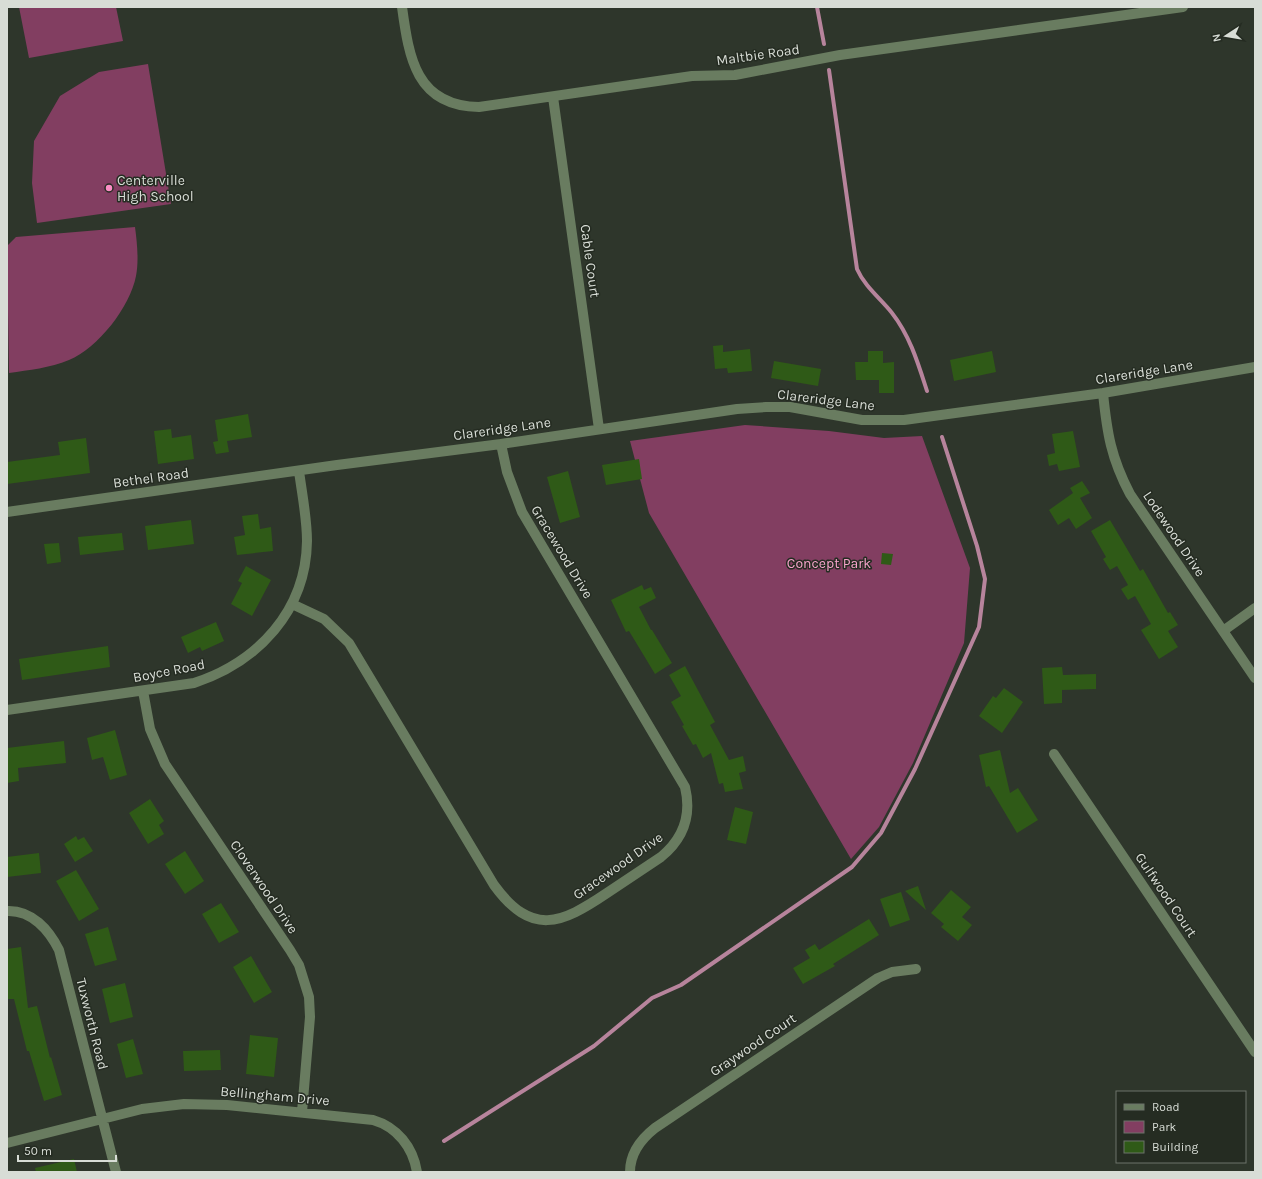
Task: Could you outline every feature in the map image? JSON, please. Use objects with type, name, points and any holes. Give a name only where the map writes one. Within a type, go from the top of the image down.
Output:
[{"type":"street","name":"Maltbie Road","points":[[402,7],[408,44],[416,72],[424,86],[443,100],[457,104],[479,107],[692,76],[735,75],[840,55],[1183,7]]},
{"type":"street","name":"Cable Court","points":[[553,97],[599,429]]},
{"type":"street","name":"Clareridge Lane","points":[[299,471],[501,444],[736,409],[790,407],[862,420],[904,420],[1103,393],[1255,367]]},
{"type":"street","name":"Lodewood Drive","points":[[1103,393],[1108,437],[1113,457],[1130,494],[1255,678]]},
{"type":"street","name":"Gracewood Drive","points":[[292,604],[324,619],[349,643],[494,885],[506,902],[519,912],[529,917],[546,920],[569,917],[584,909],[661,857],[672,848],[682,834],[686,824],[688,798],[685,787],[522,512],[507,472],[501,444]]},
{"type":"street","name":"Bethel Road","points":[[7,512],[299,471]]},
{"type":"street","name":"Boyce Road","points":[[7,710],[194,683],[212,677],[234,666],[265,642],[292,604],[302,577],[307,541],[299,471]]},
{"type":"street","points":[[1223,631],[1255,608]]},
{"type":"street","name":"Cloverwood Drive","points":[[143,691],[150,729],[165,764],[290,950],[305,980],[309,997],[310,1017],[302,1112]]},
{"type":"street","name":"Gulfwood Court","points":[[1054,754],[1255,1051]]},
{"type":"street","name":"Tuxworth Road","points":[[7,911],[22,913],[40,924],[54,940],[59,950],[116,1172]]},
{"type":"street","name":"Graywood Court","points":[[630,1172],[633,1154],[639,1143],[655,1128],[878,978],[892,972],[916,969]]},
{"type":"street","name":"Bellingham Drive","points":[[7,1142],[142,1109],[184,1104],[227,1105],[373,1120],[383,1123],[402,1138],[410,1149],[417,1172]]},
{"type":"green space","points":[[19,7],[116,7],[123,41],[29,58]]},
{"type":"green space","points":[[148,64],[171,204],[37,223],[32,183],[34,141],[60,96],[99,72]]},
{"type":"green space","points":[[135,227],[138,258],[136,276],[133,288],[127,301],[111,325],[91,346],[69,360],[47,367],[9,373],[7,246],[16,237]]},
{"type":"green space","name":"Concept Park","points":[[745,425],[829,431],[884,438],[922,436],[970,568],[964,643],[913,763],[879,827],[851,859],[649,513],[630,441]]},
{"type":"building","points":[[723,345],[723,352],[750,349],[752,371],[728,373],[727,368],[715,369],[713,346]]},
{"type":"building","points":[[868,351],[883,351],[883,363],[894,362],[894,393],[879,393],[879,380],[856,380],[855,362],[868,362]]},
{"type":"building","points":[[992,351],[996,372],[954,381],[950,360]]},
{"type":"building","points":[[774,361],[821,369],[818,386],[771,378]]},
{"type":"building","points":[[248,414],[252,437],[227,441],[229,452],[216,454],[213,442],[218,441],[215,420]]},
{"type":"building","points":[[171,429],[172,438],[191,435],[194,459],[158,464],[154,431]]},
{"type":"building","points":[[1073,431],[1080,467],[1059,471],[1057,464],[1049,466],[1047,455],[1055,453],[1052,434]]},
{"type":"building","points":[[86,438],[90,473],[7,484],[7,462],[60,455],[58,442]]},
{"type":"building","points":[[639,459],[642,479],[606,485],[602,465]]},
{"type":"building","points":[[568,471],[580,517],[560,523],[547,477]]},
{"type":"building","points":[[1082,481],[1090,493],[1080,498],[1092,518],[1076,529],[1069,518],[1058,525],[1049,510],[1073,493],[1070,488]]},
{"type":"building","points":[[258,514],[260,529],[271,527],[273,551],[237,555],[234,537],[245,535],[242,516]]},
{"type":"building","points":[[191,520],[194,544],[148,550],[145,526]]},
{"type":"building","points":[[1110,520],[1140,571],[1143,569],[1168,613],[1170,612],[1178,625],[1168,631],[1178,647],[1159,659],[1141,630],[1151,624],[1135,596],[1128,600],[1121,589],[1128,585],[1117,566],[1110,570],[1103,559],[1106,557],[1091,531]]},
{"type":"building","points":[[122,533],[124,550],[80,555],[78,537]]},
{"type":"building","points":[[59,543],[61,562],[47,564],[44,544]]},
{"type":"building","points":[[882,553],[893,554],[891,565],[881,564]]},
{"type":"building","points":[[246,566],[271,580],[252,616],[231,604],[242,583],[238,581]]},
{"type":"building","points":[[642,585],[644,590],[651,587],[656,598],[639,607],[651,630],[672,663],[655,674],[629,631],[626,632],[611,600]]},
{"type":"building","points":[[216,622],[224,641],[202,651],[200,647],[188,653],[181,637]]},
{"type":"building","points":[[108,646],[110,667],[22,680],[19,659]]},
{"type":"building","points":[[685,666],[715,722],[710,725],[729,760],[743,756],[746,771],[739,773],[743,789],[725,792],[723,783],[719,784],[711,753],[703,758],[696,744],[693,745],[682,726],[684,725],[671,702],[681,696],[669,675]]},
{"type":"building","points":[[1062,667],[1063,675],[1096,674],[1096,689],[1062,690],[1062,703],[1044,704],[1042,668]]},
{"type":"building","points":[[1004,688],[1023,702],[1002,733],[979,716],[993,696],[996,698]]},
{"type":"building","points":[[115,730],[127,775],[110,780],[103,757],[92,760],[87,738]]},
{"type":"building","points":[[64,741],[66,763],[18,768],[19,781],[7,783],[7,748]]},
{"type":"building","points":[[1000,750],[1010,793],[1018,788],[1038,820],[1017,833],[989,786],[986,787],[979,755]]},
{"type":"building","points":[[150,799],[164,821],[159,825],[164,834],[148,844],[129,813]]},
{"type":"building","points":[[735,807],[753,812],[746,844],[727,840]]},
{"type":"building","points":[[76,836],[78,840],[84,837],[93,851],[75,862],[64,844]]},
{"type":"building","points":[[185,851],[204,881],[185,894],[165,864]]},
{"type":"building","points":[[39,853],[41,873],[7,877],[7,857]]},
{"type":"building","points":[[76,870],[99,909],[79,921],[56,881]]},
{"type":"building","points":[[918,886],[926,910],[905,891]]},
{"type":"building","points":[[951,890],[971,907],[962,917],[972,925],[958,941],[941,927],[944,924],[931,913]]},
{"type":"building","points":[[901,892],[910,920],[890,927],[880,899]]},
{"type":"building","points":[[221,903],[239,932],[219,943],[202,914]]},
{"type":"building","points":[[869,919],[879,935],[833,964],[835,966],[803,984],[793,968],[810,958],[805,950],[815,944],[819,950]]},
{"type":"building","points":[[108,927],[117,960],[95,966],[85,934]]},
{"type":"building","points":[[21,947],[28,1008],[37,1006],[50,1058],[51,1057],[62,1095],[44,1101],[29,1051],[27,1051],[14,999],[7,999],[7,949]]},
{"type":"building","points":[[251,956],[272,992],[254,1003],[233,967]]},
{"type":"building","points":[[125,983],[133,1017],[110,1023],[102,989]]},
{"type":"building","points":[[250,1035],[278,1038],[274,1077],[246,1074]]},
{"type":"building","points":[[133,1039],[143,1074],[126,1078],[117,1044]]},
{"type":"building","points":[[220,1050],[221,1070],[184,1071],[183,1051]]},
{"type":"building","points":[[74,1159],[77,1172],[36,1172],[35,1168]]},
{"type":"waterway","points":[[817,7],[824,44]]},
{"type":"waterway","points":[[829,70],[857,269],[864,281],[892,313],[904,331],[913,350],[927,391]]},
{"type":"waterway","points":[[444,1141],[594,1046],[652,998],[681,985],[852,867],[881,833],[915,769],[979,627],[985,579],[977,546],[942,437]]},
{"type":"place","name":"Centerville High School","points":[[109,188]]}]
